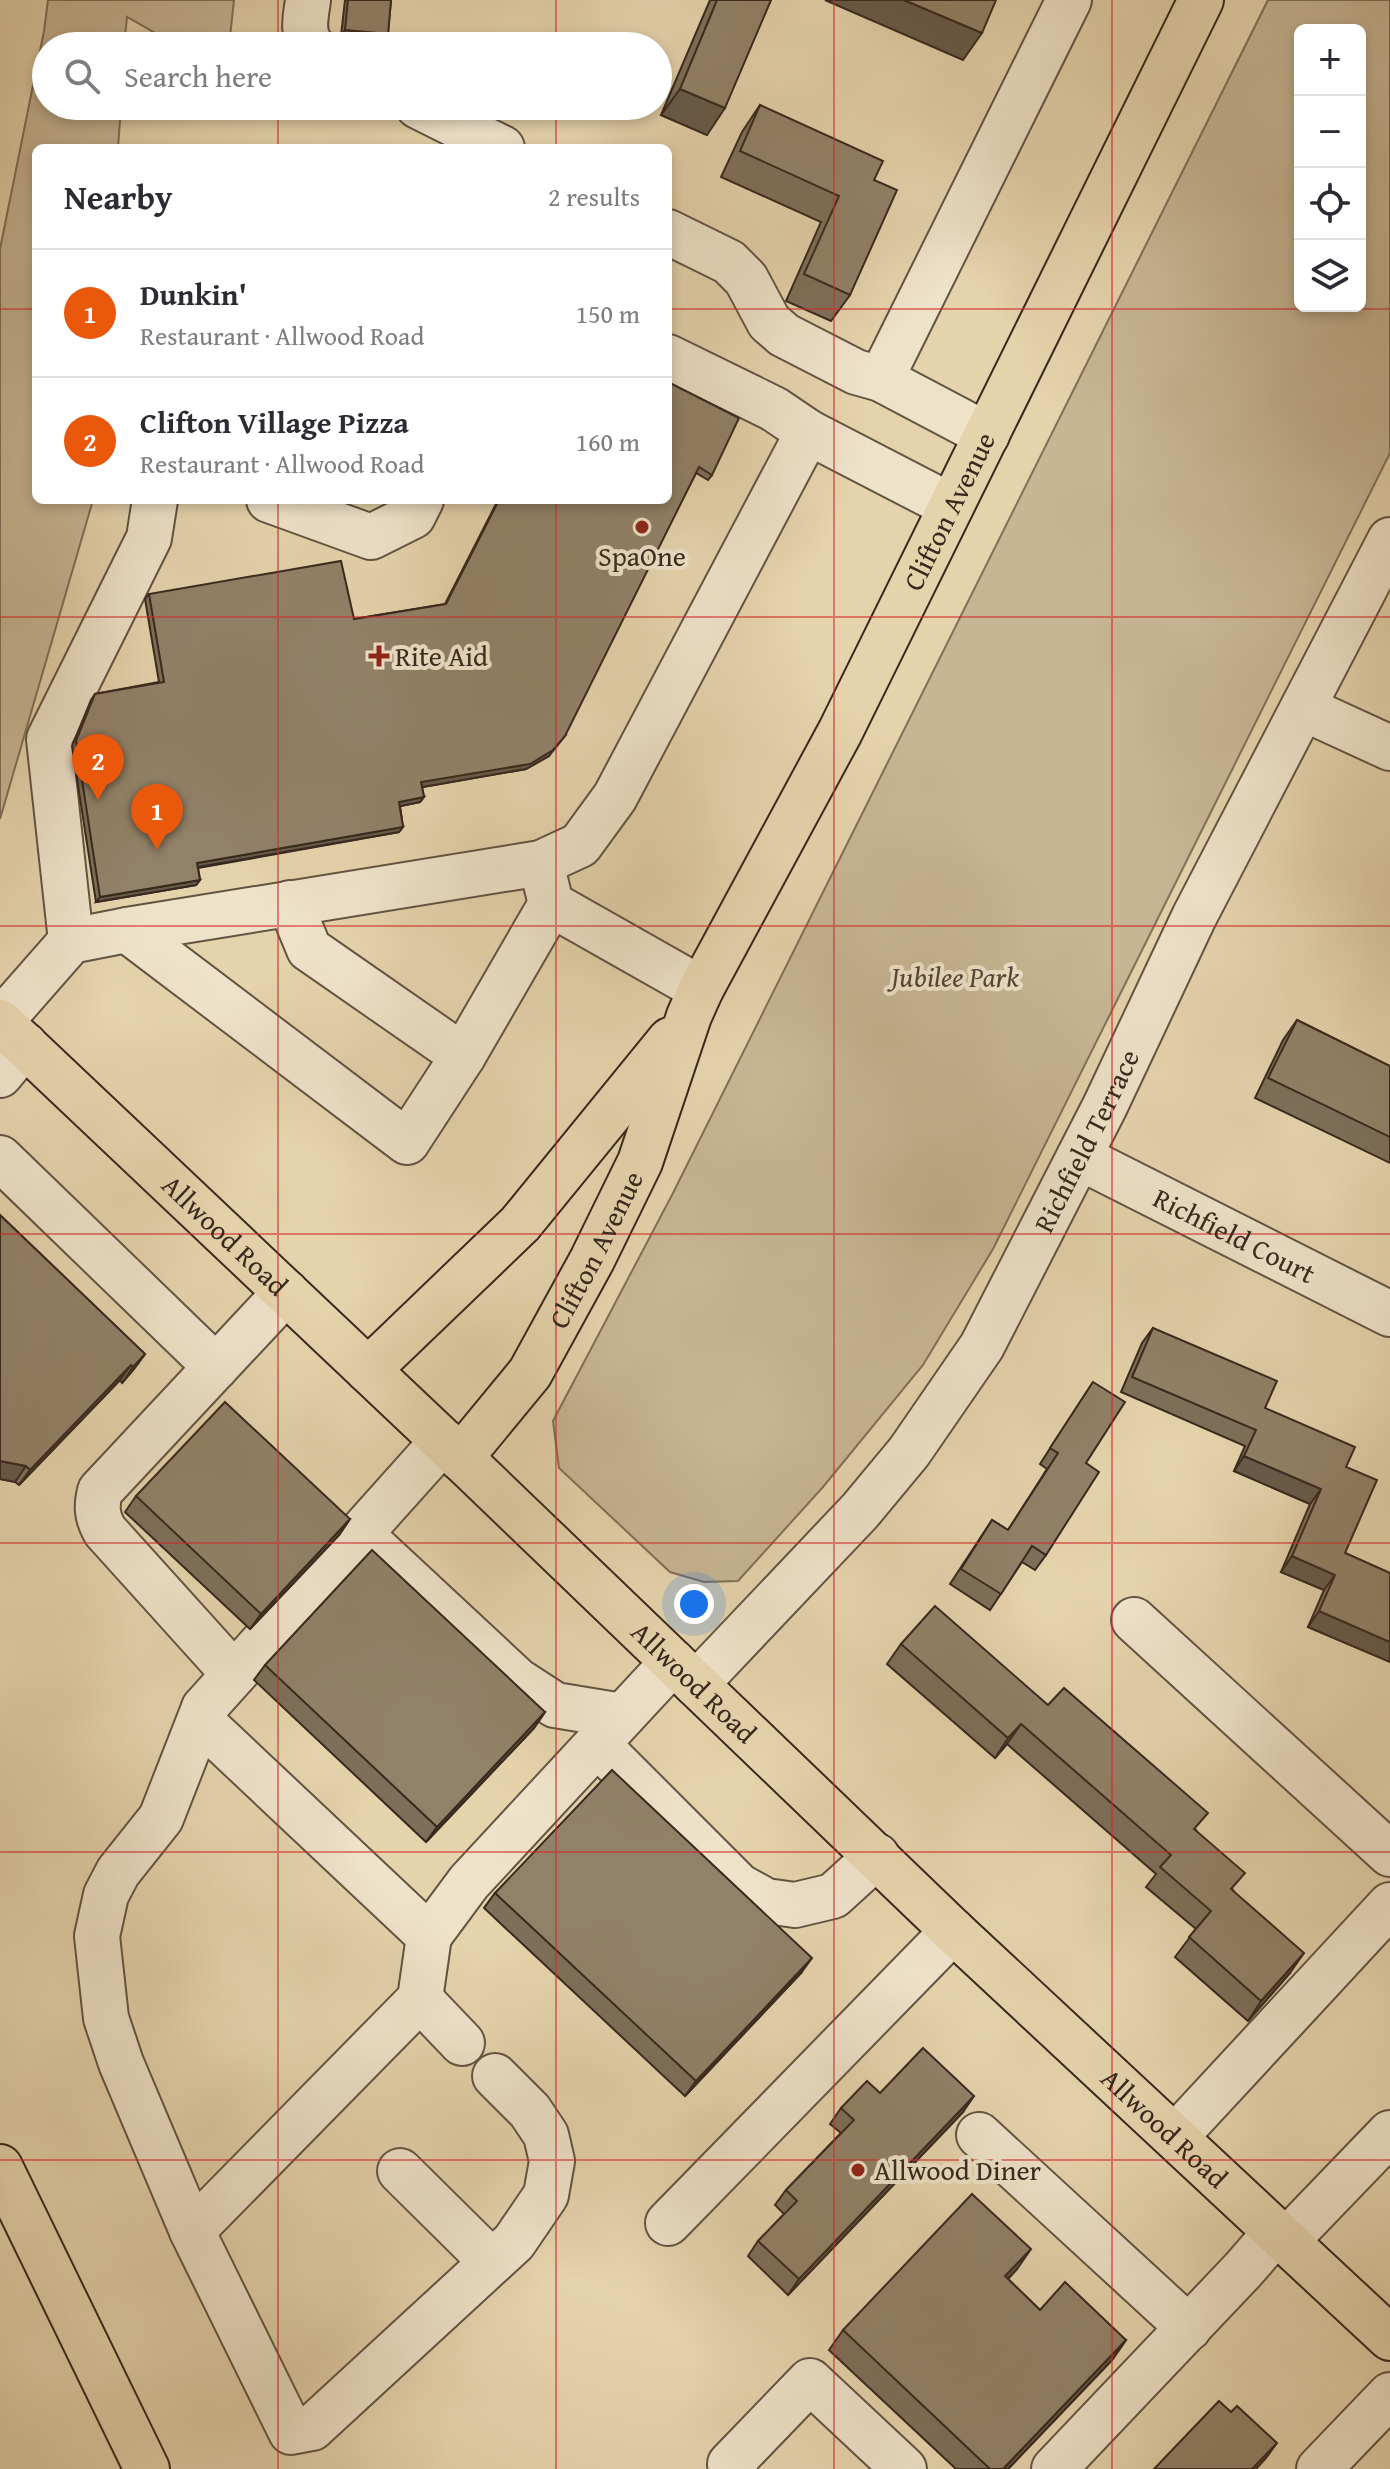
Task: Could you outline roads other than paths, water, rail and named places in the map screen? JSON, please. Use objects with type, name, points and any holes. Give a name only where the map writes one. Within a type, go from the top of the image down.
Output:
[{"type":"main road","name":"Clifton Avenue","points":[[452,1450],[530,1373],[592,1260],[640,1162],[695,1003],[840,732],[1201,0]]},
{"type":"main road","name":"Clifton Avenue","points":[[368,1370],[520,1224],[695,1003]]},
{"type":"main road","name":"Allwood Road","points":[[8,1047],[286,1292],[953,1931],[1390,2338]]},
{"type":"main road","points":[[0,2167],[147,2469]]},
{"type":"street","points":[[306,32],[308,0]]},
{"type":"street","points":[[881,379],[1069,0]]},
{"type":"street","points":[[446,120],[494,144]]},
{"type":"street","points":[[672,234],[729,262],[746,279],[769,322],[784,335],[856,372],[881,379],[987,435]]},
{"type":"street","points":[[672,359],[774,409],[808,432],[951,506]]},
{"type":"street","points":[[127,930],[407,1142],[463,1056],[546,884],[580,845],[615,797],[808,432]]},
{"type":"street","points":[[8,1047],[71,941],[49,739],[149,538],[154,504]]},
{"type":"street","points":[[280,504],[371,537],[413,516],[419,504]]},
{"type":"street","name":"Richfield Terrace","points":[[429,1936],[469,1882],[610,1730],[685,1673],[860,1511],[909,1452],[982,1346],[1079,1157],[1194,917],[1390,540]]},
{"type":"street","points":[[1303,708],[1390,748]]},
{"type":"street","points":[[71,941],[290,903],[546,884],[695,1003]]},
{"type":"street","points":[[290,903],[309,949],[463,1056]]},
{"type":"street","name":"Richfield Court","points":[[1079,1157],[1390,1314]]},
{"type":"street","points":[[0,1158],[204,1379]]},
{"type":"street","points":[[234,1674],[105,1531],[98,1519],[96,1506],[100,1491],[286,1292]]},
{"type":"street","points":[[452,1450],[360,1534],[204,1708],[161,1818],[118,1872],[106,1895],[97,1936],[106,2018],[121,2063],[192,2231],[291,2432],[312,2428],[503,2252],[546,2195],[552,2161],[546,2135],[530,2111],[495,2076]]},
{"type":"street","points":[[360,1534],[518,1681],[555,1705],[610,1730],[739,1886],[766,1901],[795,1905],[833,1896],[877,1856]]},
{"type":"street","points":[[1134,1620],[1390,1854]]},
{"type":"street","points":[[192,2231],[420,1999],[429,1936],[206,1726],[204,1708]]},
{"type":"street","points":[[1175,2137],[1390,1905]]},
{"type":"street","points":[[668,2223],[953,1931]]},
{"type":"street","points":[[420,1999],[462,2043]]},
{"type":"street","points":[[1054,2469],[1243,2270],[1390,2133]]},
{"type":"street","points":[[979,2135],[1189,2328]]},
{"type":"street","points":[[400,2171],[503,2252]]},
{"type":"street","points":[[735,2469],[730,2464],[810,2381],[904,2469]]},
{"type":"street","points":[[1319,2469],[1390,2395]]},
{"type":"place","name":"SpaOne","points":[[642,527]]},
{"type":"place","name":"Rite Aid","points":[[379,656]]},
{"type":"place","name":"Clifton Village Pizza","points":[[98,800]]},
{"type":"place","name":"Dunkin'","points":[[157,850]]},
{"type":"place","name":"Allwood Diner","points":[[858,2170]]},
{"type":"park label","name":"Jubilee Park","points":[[955,977]]}]
